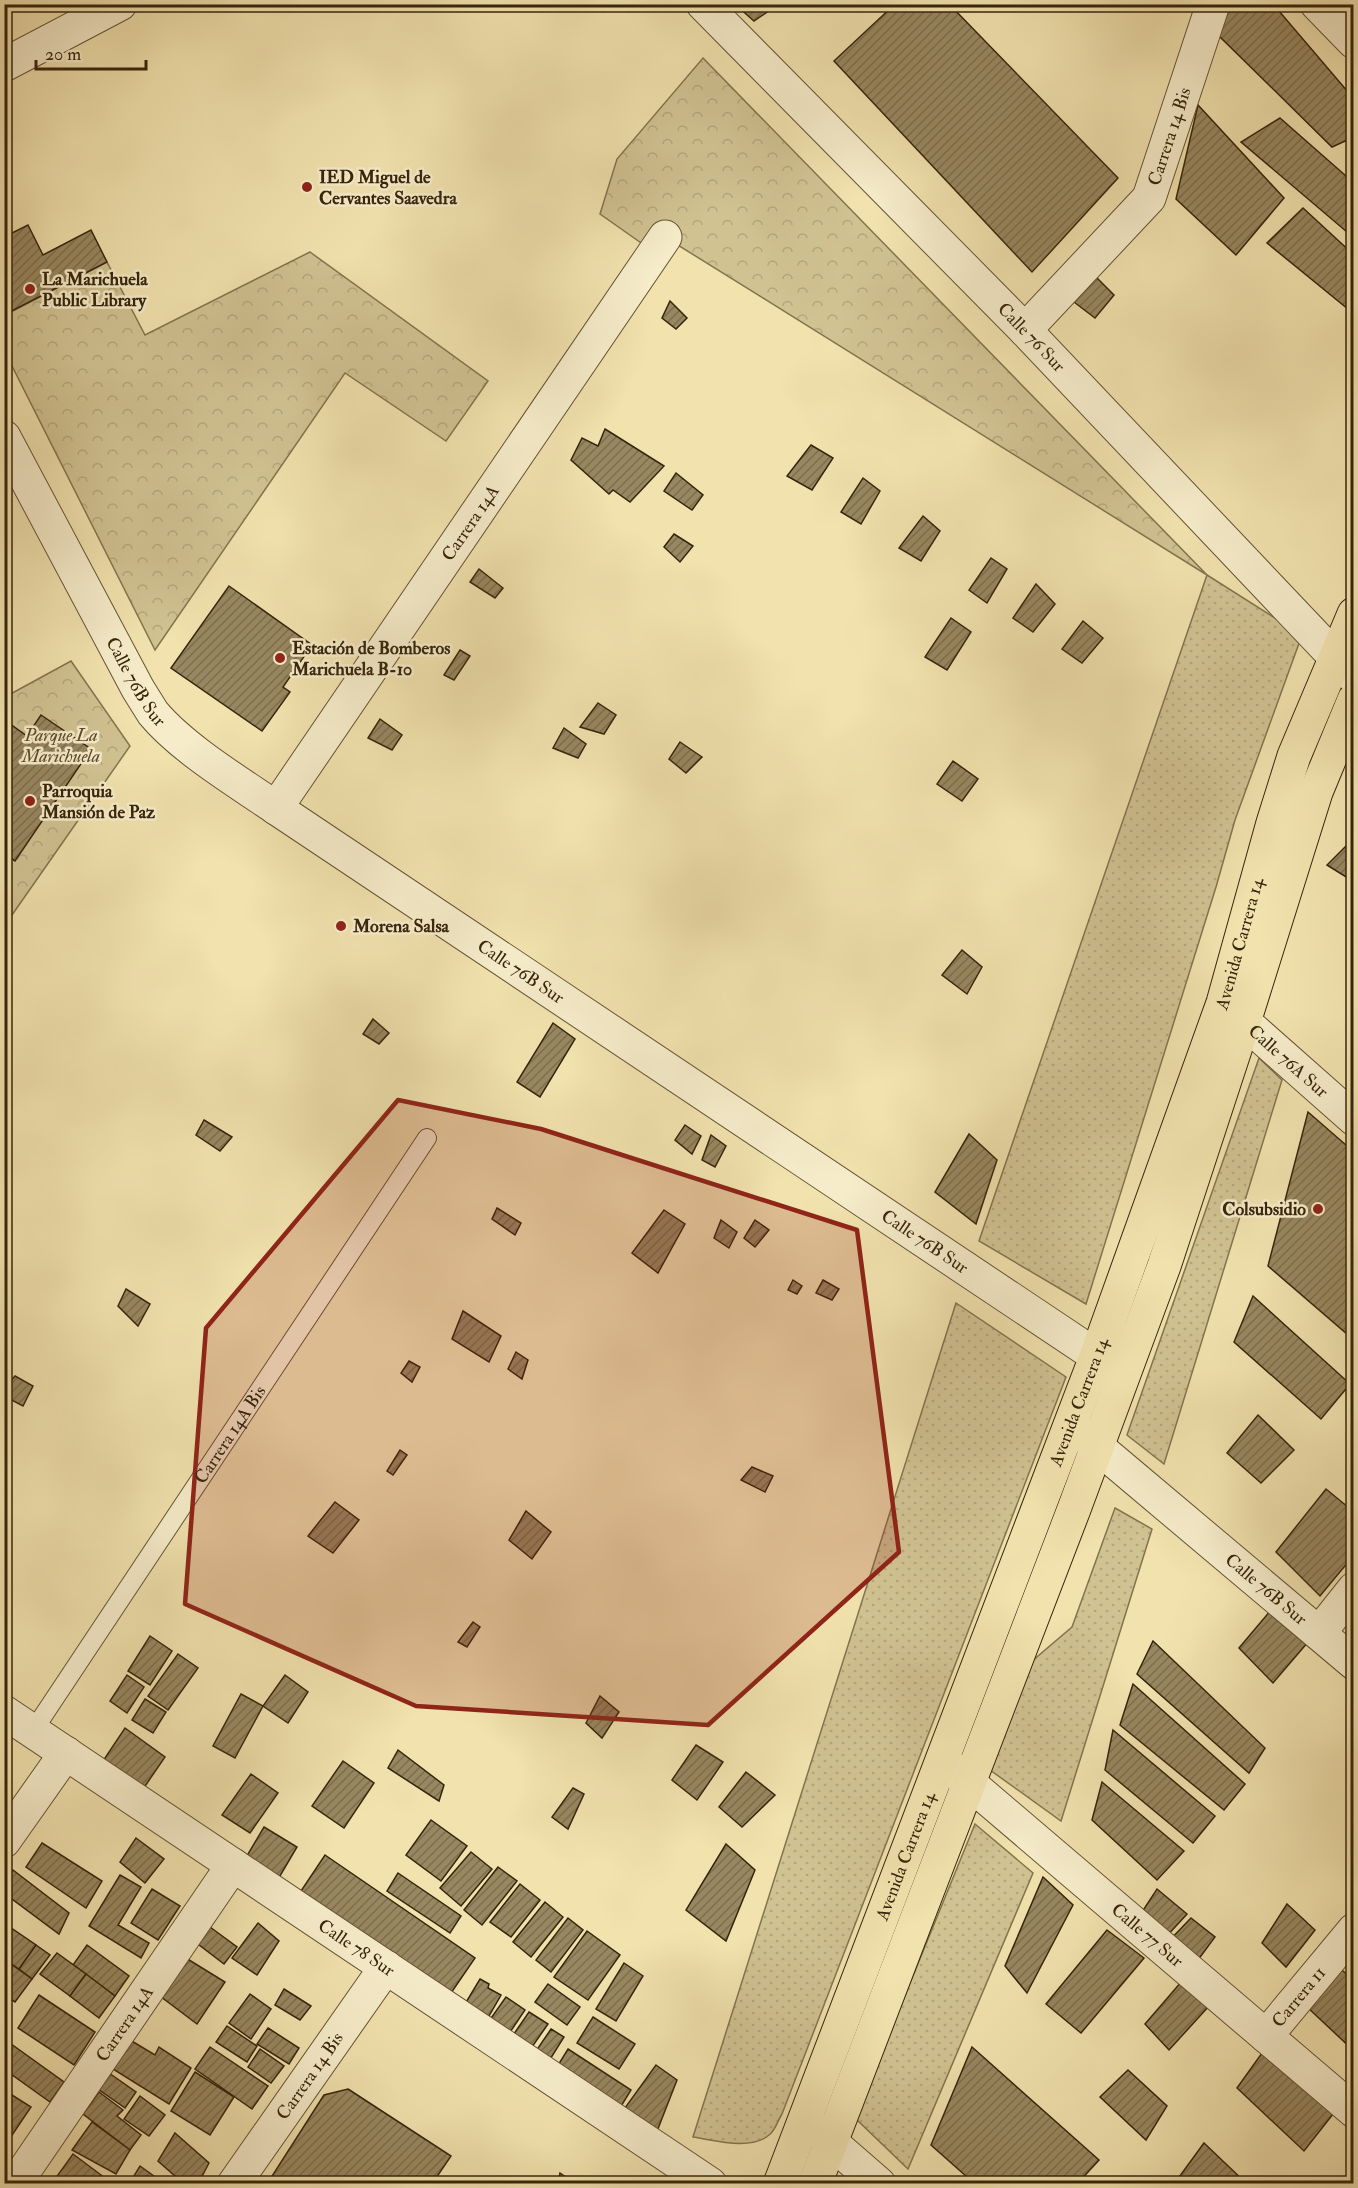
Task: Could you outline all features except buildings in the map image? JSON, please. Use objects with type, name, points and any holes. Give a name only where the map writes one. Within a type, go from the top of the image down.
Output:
[{"type":"main road","name":"Avenida Carrera 14","points":[[815,2184],[1097,1446],[1182,1213],[1234,1012],[1270,834],[1294,756],[1345,666],[1353,614]]},
{"type":"main road","name":"Avenida Carrera 14","points":[[780,2184],[1070,1424],[1234,1012],[1353,700]]},
{"type":"street","points":[[4,65],[120,4]]},
{"type":"street","name":"Calle 76 Sur","points":[[704,4],[1025,330],[1345,666]]},
{"type":"street","name":"Carrera 14 Bis","points":[[1025,330],[1149,198],[1213,4]]},
{"type":"street","points":[[1317,4],[1353,42]]},
{"type":"street","name":"Carrera 14A","points":[[276,808],[665,237]]},
{"type":"street","name":"Calle 76B Sur","points":[[4,437],[111,640],[153,713],[173,733],[276,808],[1124,1374]]},
{"type":"street","name":"Calle 76A Sur","points":[[1234,1012],[1353,1119]]},
{"type":"street","name":"Calle 76B Sur","points":[[1070,1424],[1353,1663]]},
{"type":"street","points":[[1318,1633],[1353,1589]]},
{"type":"street","name":"Calle 78 Sur","points":[[4,1712],[710,2184]]},
{"type":"street","points":[[4,1841],[66,1753]]},
{"type":"street","name":"Calle 77 Sur","points":[[942,1760],[1353,2111]]},
{"type":"street","name":"Carrera 14A","points":[[15,2184],[233,1865]]},
{"type":"street","name":"Carrera 11","points":[[1266,2036],[1353,1930]]},
{"type":"street","name":"Carrera 14 Bis","points":[[234,2184],[386,1967]]},
{"type":"street","points":[[805,2120],[879,2184]]},
{"type":"lane","name":"Carrera 14A Bis","points":[[33,1731],[427,1138]]},
{"type":"highlighted area","points":[[398,1100],[541,1129],[857,1230],[899,1552],[708,1725],[416,1706],[185,1604],[206,1328]]},
{"type":"green space","points":[[703,58],[1207,575],[665,237],[654,252],[600,214],[617,159]]},
{"type":"green space","points":[[310,252],[488,381],[446,441],[345,373],[155,650],[5,352],[5,315],[107,262],[145,335]]},
{"type":"green space","points":[[1207,575],[1302,635],[1235,820],[1086,1304],[979,1241]]},
{"type":"green space","name":"Parque La Marichuela","points":[[71,661],[130,746],[5,925],[5,697]]},
{"type":"green space","points":[[1259,1058],[1282,1080],[1164,1464],[1127,1435]]},
{"type":"green space","points":[[956,1303],[1066,1377],[782,2114],[771,2133],[761,2140],[732,2143],[693,2137]]},
{"type":"green space","points":[[1115,1508],[1152,1529],[1061,1821],[990,1770],[1031,1662],[1072,1627]]},
{"type":"green space","points":[[975,1824],[1033,1873],[908,2169],[855,2118]]},
{"type":"place","name":"IED Miguel de Cervantes Saavedra","points":[[307,187]]},
{"type":"place","name":"La Marichuela Public Library","points":[[30,289]]},
{"type":"place","name":"Estación de Bomberos Marichuela B-10","points":[[280,658]]},
{"type":"place","name":"Parroquia Mansión de Paz","points":[[30,801]]},
{"type":"place","name":"Morena Salsa","points":[[341,926]]},
{"type":"place","name":"Colsubsidio","points":[[1318,1209]]}]
